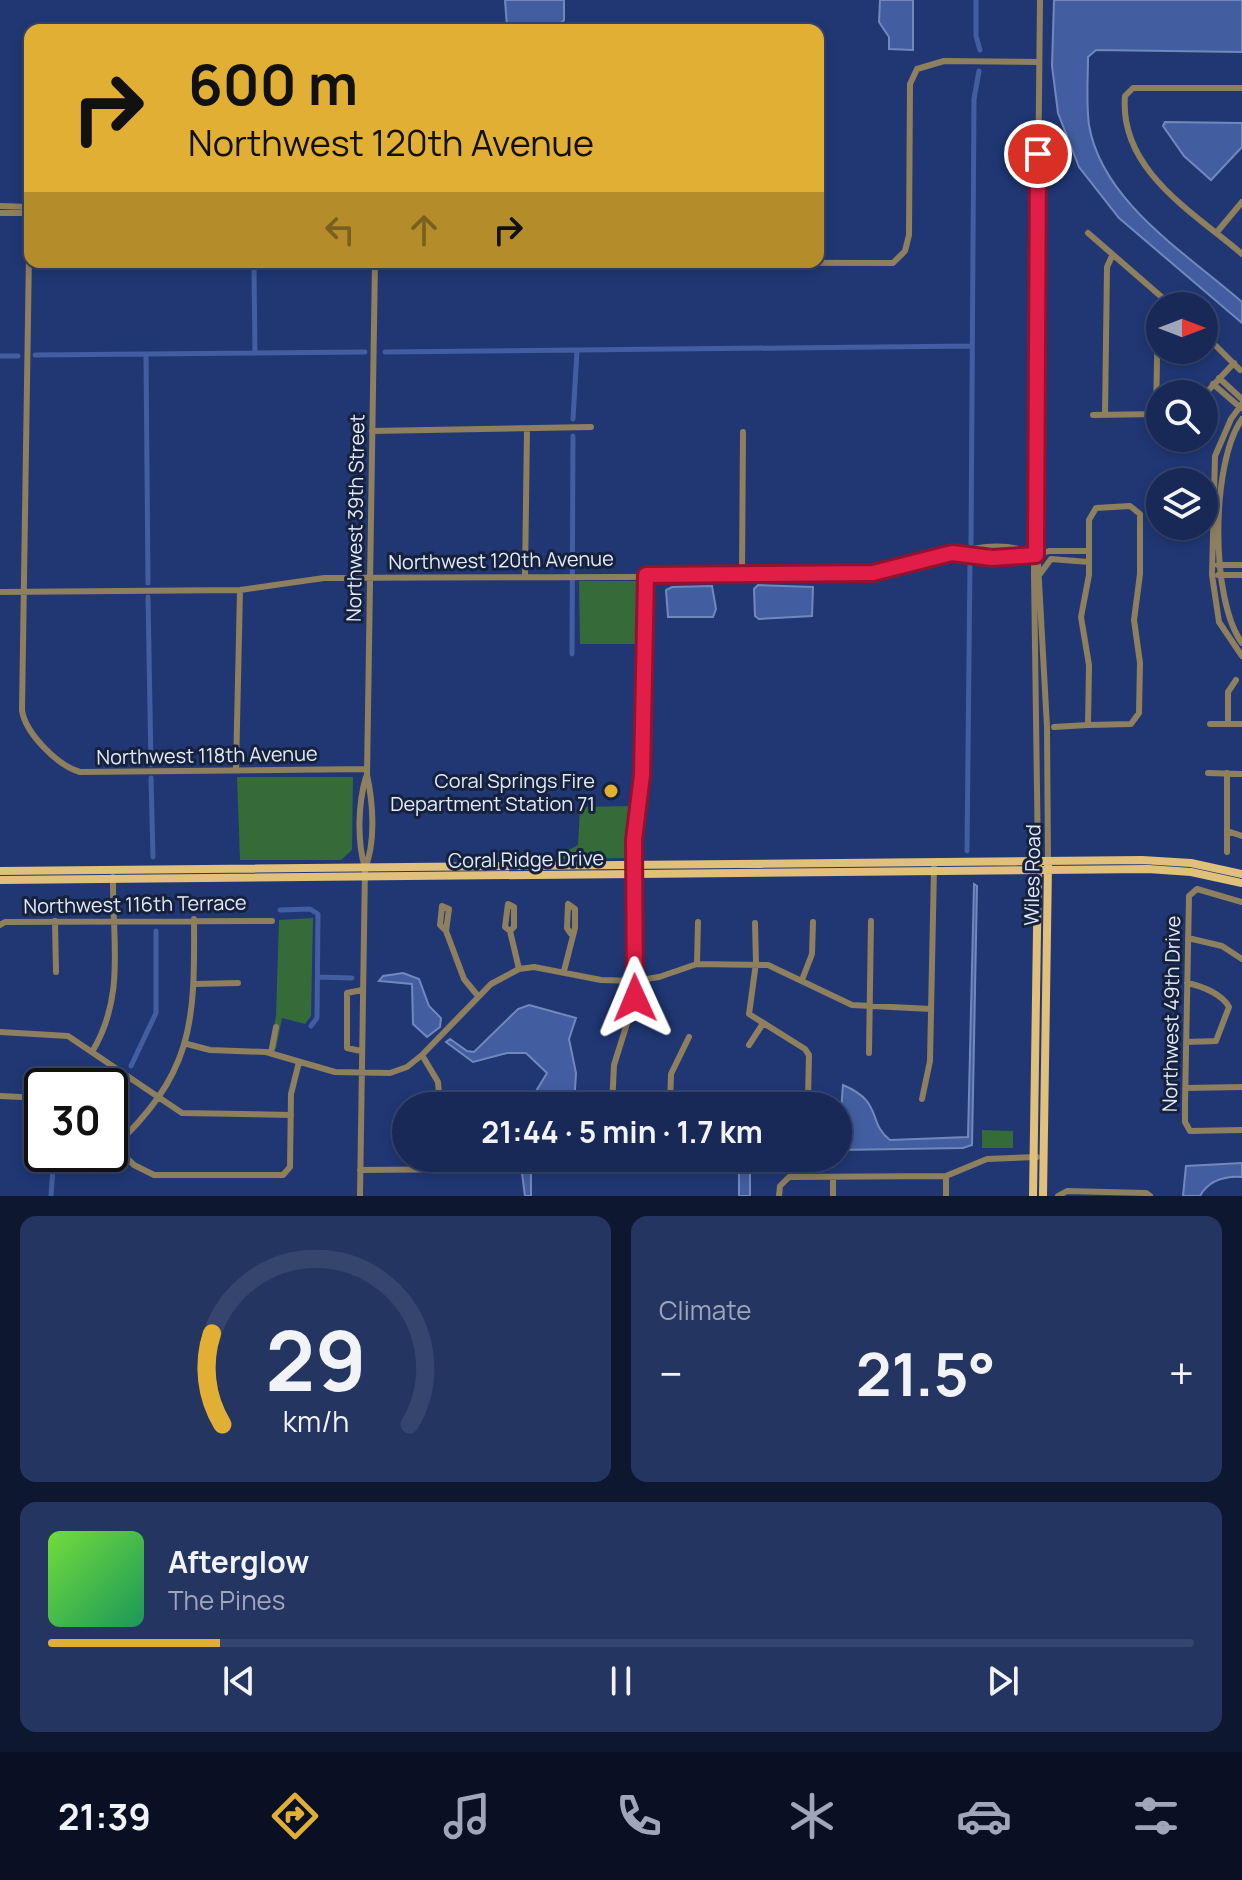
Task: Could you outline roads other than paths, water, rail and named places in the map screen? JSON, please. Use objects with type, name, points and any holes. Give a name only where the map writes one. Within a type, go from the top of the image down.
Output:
[{"type":"main road","name":"Coral Ridge Drive","points":[[0,871],[216,878],[365,873],[1043,866],[1168,861],[1242,874]]},
{"type":"main road","name":"Coral Ridge Drive","points":[[1043,866],[1167,870],[1242,883]]},
{"type":"main road","name":"Wiles Road","points":[[1043,866],[1039,1158],[1043,1196]]},
{"type":"main road","name":"Coral Ridge Drive","points":[[0,880],[232,869],[365,873]]},
{"type":"main road","points":[[216,878],[232,869]]},
{"type":"main road","name":"Wiles Road","points":[[1033,1196],[1039,1158]]},
{"type":"street","name":"Wiles Road","points":[[1040,0],[1036,555],[1043,866]]},
{"type":"street","points":[[824,265],[884,265],[900,258],[909,235],[910,84],[917,69],[944,61],[1038,62]]},
{"type":"street","points":[[1242,88],[1141,87],[1128,91],[1125,103],[1128,133],[1145,168],[1242,254]]},
{"type":"street","points":[[1217,232],[1242,202]]},
{"type":"street","points":[[0,206],[24,207]]},
{"type":"street","points":[[0,213],[24,213]]},
{"type":"street","points":[[1088,233],[1156,292]]},
{"type":"street","points":[[1105,415],[1107,267],[1112,256]]},
{"type":"street","points":[[23,593],[29,268]]},
{"type":"street","name":"Northwest 39th Street","points":[[360,1196],[365,873],[370,856],[367,772],[375,268]]},
{"type":"street","points":[[1218,348],[1240,370]]},
{"type":"street","points":[[1217,380],[1234,363]]},
{"type":"street","points":[[1218,383],[1241,405],[1215,456],[1212,575],[1219,622],[1242,656]]},
{"type":"street","points":[[1093,415],[1146,414]]},
{"type":"street","points":[[1242,419],[1229,441],[1223,464],[1221,565],[1225,611],[1242,643]]},
{"type":"street","points":[[372,431],[559,427]]},
{"type":"street","points":[[525,576],[527,429]]},
{"type":"street","points":[[742,574],[743,432]]},
{"type":"street","points":[[1054,727],[1131,724],[1139,713],[1140,663],[1134,620],[1140,574],[1141,527],[1136,509],[1096,508],[1089,520],[1089,556],[1081,617],[1089,665],[1088,725]]},
{"type":"street","name":"Northwest 120th Avenue","points":[[0,592],[240,590],[285,587],[324,578],[873,573],[952,553],[992,558],[1049,551],[1076,555]]},
{"type":"street","name":"Wiles Road","points":[[1036,555],[1040,574],[1043,866]]},
{"type":"street","points":[[1076,555],[1089,556]]},
{"type":"street","points":[[1040,574],[1048,560],[1089,556]]},
{"type":"street","points":[[1212,565],[1242,565]]},
{"type":"street","points":[[613,1092],[614,1065],[633,1011],[635,822],[642,775],[646,575]]},
{"type":"street","points":[[1212,575],[1242,575]]},
{"type":"street","points":[[236,770],[240,590]]},
{"type":"street","name":"Northwest 118th Avenue","points":[[23,593],[23,718],[54,755],[80,772],[367,772]]},
{"type":"street","points":[[1228,724],[1228,692],[1236,680]]},
{"type":"street","points":[[1210,724],[1242,724]]},
{"type":"street","points":[[1208,773],[1242,774]]},
{"type":"street","points":[[1227,773],[1227,852]]},
{"type":"street","points":[[1227,831],[1242,836]]},
{"type":"street","points":[[922,1099],[930,1061],[934,867]]},
{"type":"street","points":[[92,1052],[106,1028],[113,1007],[113,874]]},
{"type":"street","name":"Northwest 49th Drive","points":[[1242,902],[1219,894],[1192,892],[1188,938],[1185,1122],[1190,1131],[1242,1130]]},
{"type":"street","points":[[128,1131],[157,1098],[187,1044],[195,984],[194,919]]},
{"type":"street","name":"Northwest 116th Terrace","points":[[0,925],[113,920],[272,921]]},
{"type":"street","points":[[55,921],[56,972]]},
{"type":"street","points":[[869,1053],[871,921]]},
{"type":"street","points":[[697,964],[698,922]]},
{"type":"street","points":[[802,980],[812,954],[813,922]]},
{"type":"street","points":[[755,923],[756,963],[749,1014],[762,1025],[805,1049],[809,1055],[808,1092]]},
{"type":"street","points":[[446,931],[464,979],[478,996]]},
{"type":"street","points":[[510,931],[519,969]]},
{"type":"street","points":[[564,971],[571,934]]},
{"type":"street","points":[[1188,938],[1222,946],[1242,959]]},
{"type":"street","points":[[187,1044],[210,1050],[271,1053],[322,1070],[390,1073],[407,1067],[422,1055],[497,979],[519,969],[564,971],[601,980],[634,981],[659,977],[697,964],[756,963],[802,980],[837,1001],[870,1007],[931,1009]]},
{"type":"street","points":[[195,984],[238,983]]},
{"type":"street","points":[[1187,983],[1200,985],[1227,1002],[1229,1007],[1216,1041],[1187,1042]]},
{"type":"street","points":[[361,1051],[347,1048],[347,993],[362,990]]},
{"type":"street","points":[[749,1045],[762,1025]]},
{"type":"street","points":[[271,1053],[276,1027]]},
{"type":"street","points":[[0,1032],[68,1036],[182,1113],[197,1116],[291,1115]]},
{"type":"street","points":[[670,1092],[671,1074],[689,1037]]},
{"type":"street","points":[[422,1055],[438,1082],[439,1092]]},
{"type":"street","points":[[128,1161],[154,1175],[288,1173],[293,1076],[299,1062]]},
{"type":"street","points":[[1186,1088],[1242,1087]]},
{"type":"street","points":[[0,1096],[24,1097]]},
{"type":"street","points":[[779,1196],[783,1180],[946,1176],[987,1159],[1039,1158]]},
{"type":"street","points":[[360,1170],[392,1170]]},
{"type":"street","points":[[946,1176],[946,1196]]},
{"type":"street","points":[[833,1177],[833,1196]]},
{"type":"street","points":[[1058,1196],[1067,1191],[1146,1193],[1150,1196]]},
{"type":"water","points":[[505,0],[564,0],[564,20],[560,24],[507,24]]},
{"type":"water","points":[[880,0],[913,0],[913,50],[889,49],[889,37],[879,22]]},
{"type":"water","points":[[1054,0],[1242,0],[1242,52],[1096,50],[1088,57],[1087,100],[1089,125],[1097,153],[1111,178],[1149,224],[1242,302],[1242,323],[1218,303],[1218,292],[1206,292],[1119,218],[1079,167],[1058,113],[1052,66]]},
{"type":"water","points":[[1165,122],[1242,123],[1242,147],[1211,180],[1184,156],[1163,126]]},
{"type":"water","points":[[758,585],[813,587],[812,616],[759,619],[755,616],[754,589]]},
{"type":"water","points":[[712,586],[716,609],[713,617],[668,617],[666,590],[672,587]]},
{"type":"water","points":[[974,884],[977,886],[972,1145],[963,1148],[852,1150],[852,1092],[842,1092],[843,1085],[864,1098],[879,1127],[890,1140],[968,1137]]},
{"type":"water","points":[[403,973],[419,979],[429,1006],[441,1018],[440,1027],[427,1037],[413,1024],[412,984],[379,981],[383,976]]},
{"type":"water","points":[[529,1005],[576,1018],[569,1039],[576,1073],[575,1092],[535,1092],[547,1073],[526,1053],[507,1053],[473,1062],[446,1042],[450,1039],[467,1051],[474,1052],[518,1009]]},
{"type":"water","points":[[1242,1163],[1242,1177],[1218,1180],[1200,1196],[1183,1196],[1186,1166]]},
{"type":"water","points":[[522,1172],[531,1172],[531,1196],[525,1196]]},
{"type":"water","points":[[739,1172],[750,1172],[750,1196],[739,1196]]},
{"type":"waterway","points":[[976,0],[976,36],[980,50]]},
{"type":"waterway","points":[[971,544],[974,99],[979,71]]},
{"type":"waterway","points":[[254,270],[255,353]]},
{"type":"waterway","points":[[385,352],[971,346]]},
{"type":"waterway","points":[[573,419],[577,351]]},
{"type":"waterway","points":[[35,355],[365,352]]},
{"type":"waterway","points":[[146,355],[148,583]]},
{"type":"waterway","points":[[0,356],[18,356]]},
{"type":"waterway","points":[[572,654],[573,436]]},
{"type":"waterway","points":[[967,851],[970,561]]},
{"type":"waterway","points":[[148,597],[151,765]]},
{"type":"waterway","points":[[151,778],[153,857]]},
{"type":"waterway","points":[[280,910],[310,909],[318,914],[317,1018],[311,1026]]},
{"type":"waterway","points":[[131,1066],[156,1013],[156,931]]},
{"type":"waterway","points":[[318,977],[352,978]]},
{"type":"waterway","points":[[51,1196],[53,1172]]},
{"type":"place","name":"Coral Springs Fire Department Station 71","points":[[611,791]]}]
